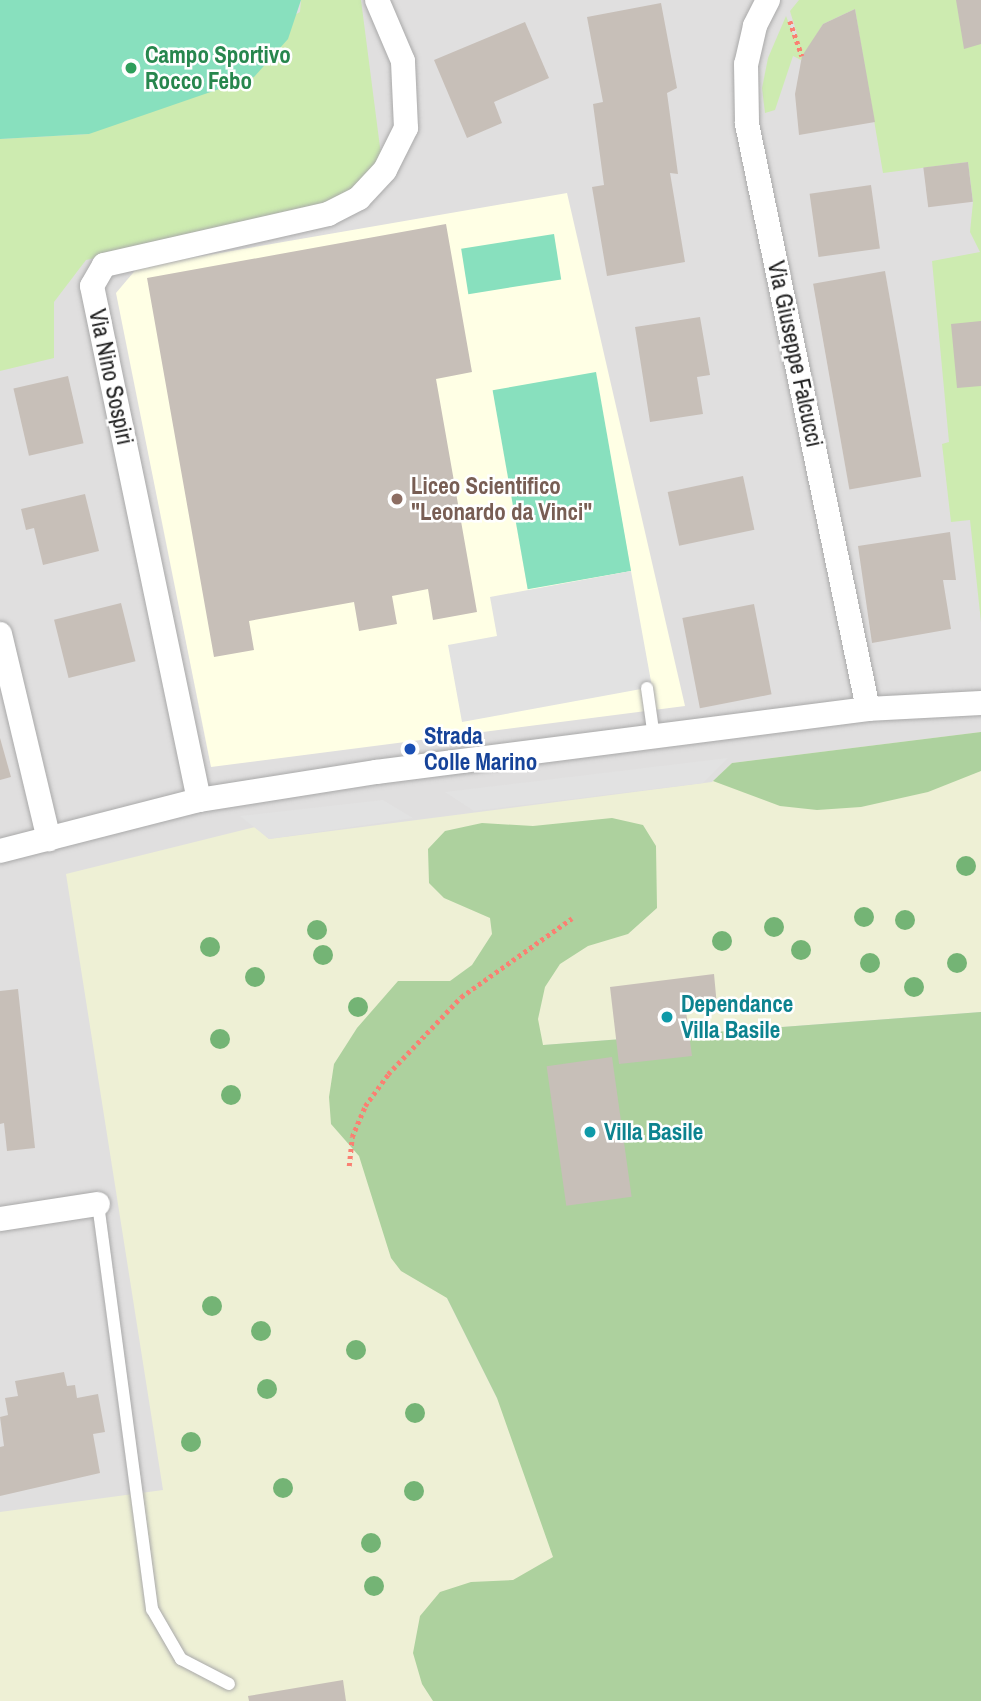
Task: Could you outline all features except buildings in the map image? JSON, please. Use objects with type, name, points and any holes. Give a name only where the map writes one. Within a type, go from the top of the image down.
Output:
[{"type":"street","name":"Via Nino Sospiri","points":[[198,800],[92,286],[104,265],[328,214],[359,198],[385,170],[406,128],[403,61],[377,0]]},
{"type":"street","name":"Via Giuseppe Falcucci","points":[[777,6],[755,26],[746,64],[747,124],[868,709]]},
{"type":"street","points":[[0,634],[49,839]]},
{"type":"street","points":[[0,852],[198,800],[376,772],[868,709],[981,703]]},
{"type":"street","points":[[0,1219],[97,1204]]},
{"type":"lane","points":[[647,688],[654,737]]},
{"type":"lane","points":[[97,1204],[152,1609],[181,1659],[229,1684]]},
{"type":"path","points":[[777,6],[802,56]]},
{"type":"path","points":[[349,1166],[352,1136],[365,1106],[388,1074],[461,997],[572,918]]},
{"type":"shaded area","points":[[0,0],[981,0],[981,1701],[0,1701]]},
{"type":"shaded area","name":"Liceo Scientifico \"Leonardo da Vinci\"","points":[[567,193],[685,706],[211,767],[116,293],[138,267]]},
{"type":"shaded area","points":[[631,571],[652,687],[462,722],[448,645],[497,636],[490,597]]},
{"type":"shaded area","points":[[981,732],[981,1012],[411,1055],[431,1266],[497,1398],[792,1701],[0,1701],[0,1512],[163,1490],[66,874],[255,827],[269,839],[712,782],[732,763]]},
{"type":"shaded area","points":[[728,758],[703,783],[474,811],[445,792]]},
{"type":"shaded area","points":[[383,800],[413,818],[269,839],[240,816]]},
{"type":"green space","name":"Campo Sportivo Rocco Febo","points":[[0,0],[301,0],[288,39],[254,77],[89,134],[0,139]]},
{"type":"green space","points":[[301,0],[361,0],[381,155],[366,180],[343,201],[298,214],[86,260],[54,302],[54,358],[0,371],[0,139],[89,134],[300,12]]},
{"type":"green space","points":[[799,0],[981,0],[981,622],[970,520],[951,522],[942,444],[949,442],[932,261],[980,252],[970,232],[973,202],[968,162],[883,173],[855,9],[823,24],[801,60],[793,56],[775,110],[765,113],[762,88],[768,58],[786,16],[794,36],[797,34],[790,11]]},
{"type":"green space","points":[[554,234],[561,279],[468,294],[461,249]]},
{"type":"green space","points":[[596,372],[631,571],[528,589],[493,390]]},
{"type":"green space","points":[[981,732],[981,771],[928,792],[861,807],[817,810],[780,806],[713,781],[732,763]]},
{"type":"green space","points":[[612,818],[643,825],[656,846],[657,908],[628,934],[588,946],[560,964],[545,987],[538,1019],[543,1045],[981,1012],[981,1701],[433,1701],[422,1684],[413,1653],[420,1616],[440,1592],[471,1582],[513,1580],[553,1557],[497,1398],[447,1298],[401,1271],[391,1258],[359,1156],[331,1124],[329,1097],[334,1064],[357,1028],[398,981],[450,981],[472,965],[492,934],[490,918],[444,898],[429,883],[428,849],[445,831],[482,823],[533,826]]},
{"type":"place","name":"Campo Sportivo Rocco Febo","points":[[131,68]]},
{"type":"place","name":"Liceo Scientifico \"Leonardo da Vinci\"","points":[[397,499]]},
{"type":"place","name":"Strada Colle Marino","points":[[410,749]]},
{"type":"place","name":"Dependance Villa Basile","points":[[667,1017]]},
{"type":"place","name":"Villa Basile","points":[[590,1132]]}]
